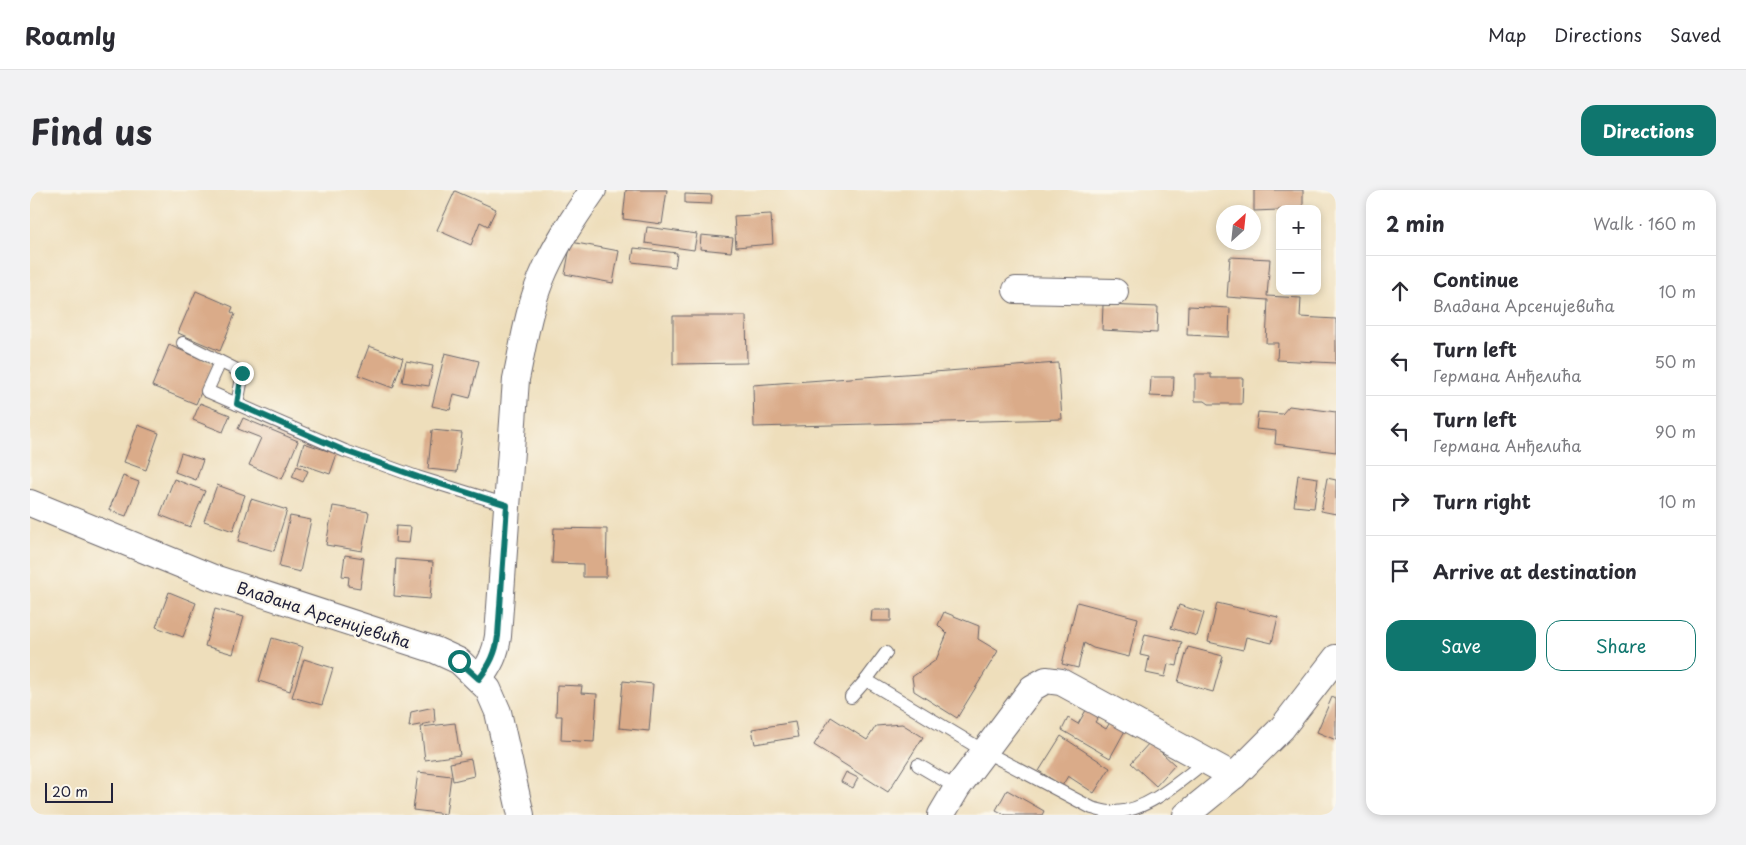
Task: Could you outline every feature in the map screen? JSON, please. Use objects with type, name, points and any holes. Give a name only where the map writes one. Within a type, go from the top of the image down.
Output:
[{"type":"street","points":[[479,679],[491,663],[497,643],[516,380],[531,308],[551,258],[593,190]]},
{"type":"street","points":[[1016,290],[1115,292]]},
{"type":"street","name":"Владана Арсенијевића","points":[[30,503],[211,577],[435,650],[459,661],[488,689],[498,712],[521,815]]},
{"type":"street","points":[[1186,815],[1234,776],[1282,728],[1336,658]]},
{"type":"street","points":[[940,815],[957,788],[1032,688],[1046,680],[1061,682],[1234,776]]},
{"type":"lane","points":[[183,343],[242,373],[237,404]]},
{"type":"lane","points":[[220,362],[207,392],[345,451],[418,477],[507,505]]},
{"type":"lane","points":[[851,697],[886,652]]},
{"type":"lane","points":[[866,680],[984,751],[1092,808],[1114,812],[1125,812],[1137,808],[1163,794],[1206,761]]},
{"type":"lane","points":[[918,765],[957,788]]},
{"type":"building","points":[[626,190],[667,190],[662,224],[623,219]]},
{"type":"building","points":[[1254,190],[1303,190],[1303,205],[1276,205],[1276,210],[1261,211],[1261,205],[1254,205]]},
{"type":"building","points":[[455,191],[496,209],[488,226],[480,222],[471,245],[437,230]]},
{"type":"building","points":[[685,194],[712,195],[711,204],[685,203]]},
{"type":"building","points":[[771,214],[773,244],[736,247],[734,216]]},
{"type":"building","points":[[647,227],[697,234],[694,250],[645,243]]},
{"type":"building","points":[[701,235],[733,238],[731,252],[700,249]]},
{"type":"building","points":[[571,242],[619,251],[613,283],[565,274]]},
{"type":"building","points":[[634,248],[677,253],[675,267],[632,262]]},
{"type":"building","points":[[1230,257],[1270,259],[1267,296],[1301,298],[1300,317],[1336,319],[1336,363],[1277,360],[1278,343],[1266,343],[1268,300],[1227,297]]},
{"type":"building","points":[[196,291],[233,307],[231,312],[235,314],[220,351],[178,333]]},
{"type":"building","points":[[1103,305],[1158,307],[1157,333],[1102,330]]},
{"type":"building","points":[[1188,306],[1230,308],[1229,337],[1187,335]]},
{"type":"building","points":[[673,316],[746,316],[747,363],[673,364]]},
{"type":"building","points":[[169,345],[213,364],[196,404],[152,386]]},
{"type":"building","points":[[369,346],[403,358],[393,388],[358,375]]},
{"type":"building","points":[[445,353],[479,361],[470,398],[454,394],[450,410],[432,406]]},
{"type":"building","points":[[406,361],[433,366],[429,386],[402,382]]},
{"type":"building","points":[[1058,363],[1062,419],[754,427],[753,385]]},
{"type":"building","points":[[1195,374],[1211,374],[1211,378],[1243,378],[1242,404],[1209,404],[1205,401],[1195,401]]},
{"type":"building","points":[[1151,377],[1174,377],[1173,397],[1150,396]]},
{"type":"building","points":[[200,403],[230,415],[223,432],[193,420]]},
{"type":"building","points":[[1289,406],[1336,412],[1336,452],[1275,444],[1276,431],[1256,429],[1258,412],[1282,414]]},
{"type":"building","points":[[243,418],[298,441],[282,479],[249,465],[261,438],[238,429]]},
{"type":"building","points":[[138,425],[159,433],[146,470],[124,462]]},
{"type":"building","points":[[432,430],[462,433],[457,472],[428,469]]},
{"type":"building","points":[[304,443],[337,454],[330,474],[298,463]]},
{"type":"building","points":[[181,453],[203,460],[196,480],[175,472]]},
{"type":"building","points":[[297,466],[308,471],[303,482],[292,477]]},
{"type":"building","points":[[1298,475],[1318,478],[1314,508],[1294,506]]},
{"type":"building","points":[[123,476],[139,482],[126,516],[109,510]]},
{"type":"building","points":[[1327,478],[1336,480],[1336,514],[1321,511]]},
{"type":"building","points":[[174,479],[205,491],[190,527],[160,515]]},
{"type":"building","points":[[217,485],[245,495],[233,531],[204,521]]},
{"type":"building","points":[[251,499],[287,510],[274,551],[238,541]]},
{"type":"building","points":[[333,506],[369,512],[362,551],[326,545]]},
{"type":"building","points":[[290,516],[311,520],[300,572],[279,567]]},
{"type":"building","points":[[396,526],[411,527],[409,543],[395,542]]},
{"type":"building","points":[[554,528],[607,529],[606,577],[583,577],[583,564],[552,563]]},
{"type":"building","points":[[345,555],[364,558],[360,588],[348,586],[349,577],[342,576]]},
{"type":"building","points":[[396,559],[433,562],[430,599],[394,596]]},
{"type":"building","points":[[169,592],[196,603],[183,637],[156,627]]},
{"type":"building","points":[[1077,602],[1138,618],[1129,657],[1093,648],[1084,643],[1078,668],[1062,664]]},
{"type":"building","points":[[1217,603],[1278,617],[1272,643],[1246,637],[1243,650],[1208,642]]},
{"type":"building","points":[[1179,605],[1204,613],[1197,636],[1171,628]]},
{"type":"building","points":[[215,609],[244,617],[233,654],[205,646]]},
{"type":"building","points":[[872,610],[891,610],[891,621],[871,621]]},
{"type":"building","points":[[944,612],[979,626],[978,639],[998,651],[957,718],[914,691],[912,677],[936,660],[947,634],[938,625]]},
{"type":"building","points":[[1145,634],[1182,642],[1177,666],[1168,664],[1165,677],[1146,673],[1149,657],[1140,655]]},
{"type":"building","points":[[272,638],[303,647],[290,691],[259,681]]},
{"type":"building","points":[[1188,647],[1223,656],[1213,692],[1178,682]]},
{"type":"building","points":[[304,659],[333,668],[322,705],[292,697]]},
{"type":"building","points":[[623,681],[653,684],[649,731],[619,728]]},
{"type":"building","points":[[557,685],[582,686],[581,693],[597,694],[594,742],[561,740],[562,716],[556,716]]},
{"type":"building","points":[[1332,697],[1336,699],[1336,740],[1317,732]]},
{"type":"building","points":[[1089,705],[1101,713],[1095,722],[1106,729],[1112,719],[1127,727],[1110,758],[1062,730],[1068,718],[1078,724]]},
{"type":"building","points":[[434,707],[435,722],[409,727],[411,712]]},
{"type":"building","points":[[831,717],[867,740],[876,726],[902,724],[923,737],[888,792],[814,745]]},
{"type":"building","points":[[795,722],[798,737],[755,744],[752,729]]},
{"type":"building","points":[[455,723],[460,755],[425,760],[421,727]]},
{"type":"building","points":[[1061,736],[1110,768],[1094,793],[1068,776],[1062,786],[1039,771]]},
{"type":"building","points":[[1150,742],[1175,765],[1156,786],[1131,763]]},
{"type":"building","points":[[471,759],[474,776],[453,781],[450,763]]},
{"type":"building","points":[[418,772],[451,776],[446,814],[413,810]]},
{"type":"building","points":[[846,772],[858,778],[853,788],[841,782]]},
{"type":"building","points":[[1007,790],[1044,811],[1042,815],[1006,815],[996,810]]},
{"type":"route","points":[[242,373],[237,404],[345,451],[418,477],[507,505],[496,650],[491,663],[479,679],[459,661]]}]
